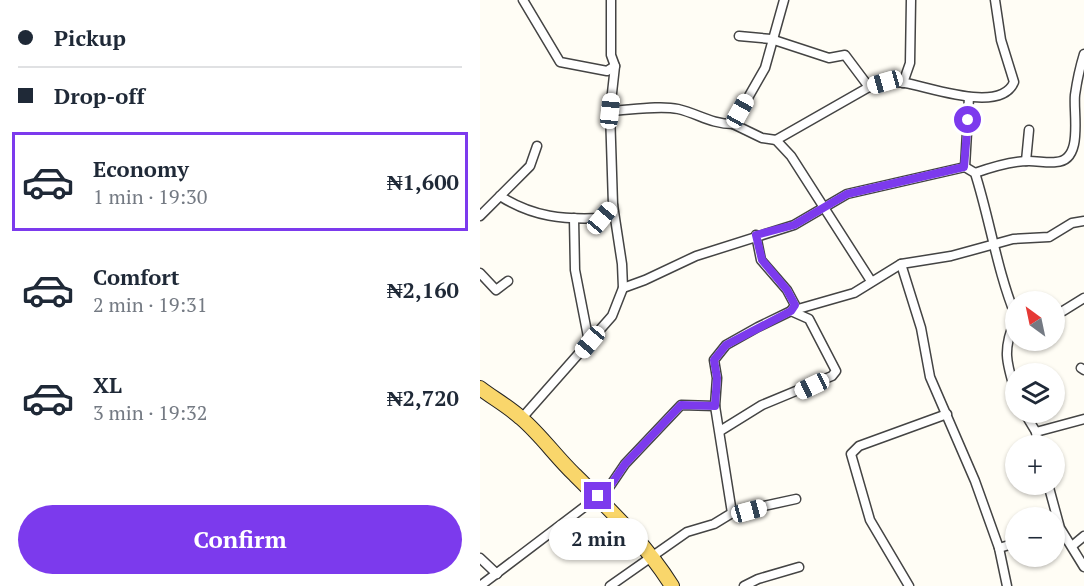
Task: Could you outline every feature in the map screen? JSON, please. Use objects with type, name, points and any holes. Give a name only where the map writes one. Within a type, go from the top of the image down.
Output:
[{"type":"main road","points":[[480,389],[522,418],[653,555],[672,586]]},
{"type":"street","points":[[523,0],[560,62],[607,71],[615,66]]},
{"type":"street","points":[[522,418],[612,316],[622,288],[622,264],[613,205],[610,111],[615,66],[611,55],[611,0]]},
{"type":"street","points":[[733,124],[765,68],[771,39],[784,0]]},
{"type":"street","points":[[903,83],[910,63],[911,0]]},
{"type":"street","points":[[610,111],[675,108],[701,116],[711,123],[733,124],[762,138],[776,140],[869,87],[885,82],[903,83],[969,97],[995,96],[1011,88],[1014,82],[1001,40],[995,0]]},
{"type":"street","points":[[739,36],[771,39],[829,58],[845,55],[869,87]]},
{"type":"street","points":[[622,288],[696,256],[756,235],[794,225],[847,194],[964,167],[975,172],[994,166],[1026,161],[1058,162],[1068,158],[1074,151],[1077,134],[1084,54]]},
{"type":"street","points":[[964,167],[969,97]]},
{"type":"street","points":[[1026,161],[1029,130]]},
{"type":"street","points":[[776,140],[791,156],[871,281]]},
{"type":"street","points":[[480,216],[530,166],[537,146]]},
{"type":"street","points":[[975,172],[1006,291]]},
{"type":"street","points":[[500,196],[523,210],[574,218],[602,218],[613,205]]},
{"type":"street","points":[[574,218],[575,270],[590,342]]},
{"type":"street","points":[[732,513],[715,406],[717,378],[714,360],[726,345],[791,311],[854,293],[902,264],[994,246],[1013,239],[1049,237],[1072,223],[1084,221]]},
{"type":"street","points":[[756,235],[762,260],[787,290],[795,305],[791,311]]},
{"type":"street","points":[[902,264],[921,328],[930,377],[947,414],[999,548],[1007,586]]},
{"type":"street","points":[[480,273],[496,290],[508,281]]},
{"type":"street","points":[[1065,308],[1084,298]]},
{"type":"street","points":[[720,431],[762,405],[832,376],[836,371],[809,319],[791,311]]},
{"type":"street","points":[[480,586],[608,489],[625,464],[681,405],[715,406]]},
{"type":"street","points":[[909,586],[870,520],[851,454],[859,446],[947,414]]},
{"type":"street","points":[[1036,432],[1084,419]]},
{"type":"street","points":[[1031,423],[1036,435]]},
{"type":"street","points":[[610,586],[687,532],[714,524],[732,513],[796,499]]},
{"type":"street","points":[[1072,546],[1084,536]]},
{"type":"street","points":[[1065,538],[1084,567]]},
{"type":"street","points":[[999,548],[1005,546]]},
{"type":"street","points":[[480,558],[496,574]]},
{"type":"street","points":[[744,586],[758,579],[799,567]]},
{"type":"route","points":[[598,496],[621,475],[625,464],[681,405],[715,406],[717,378],[714,360],[726,345],[791,311],[795,305],[787,290],[762,260],[756,235],[771,233],[794,225],[847,194],[964,167],[968,120]]}]
